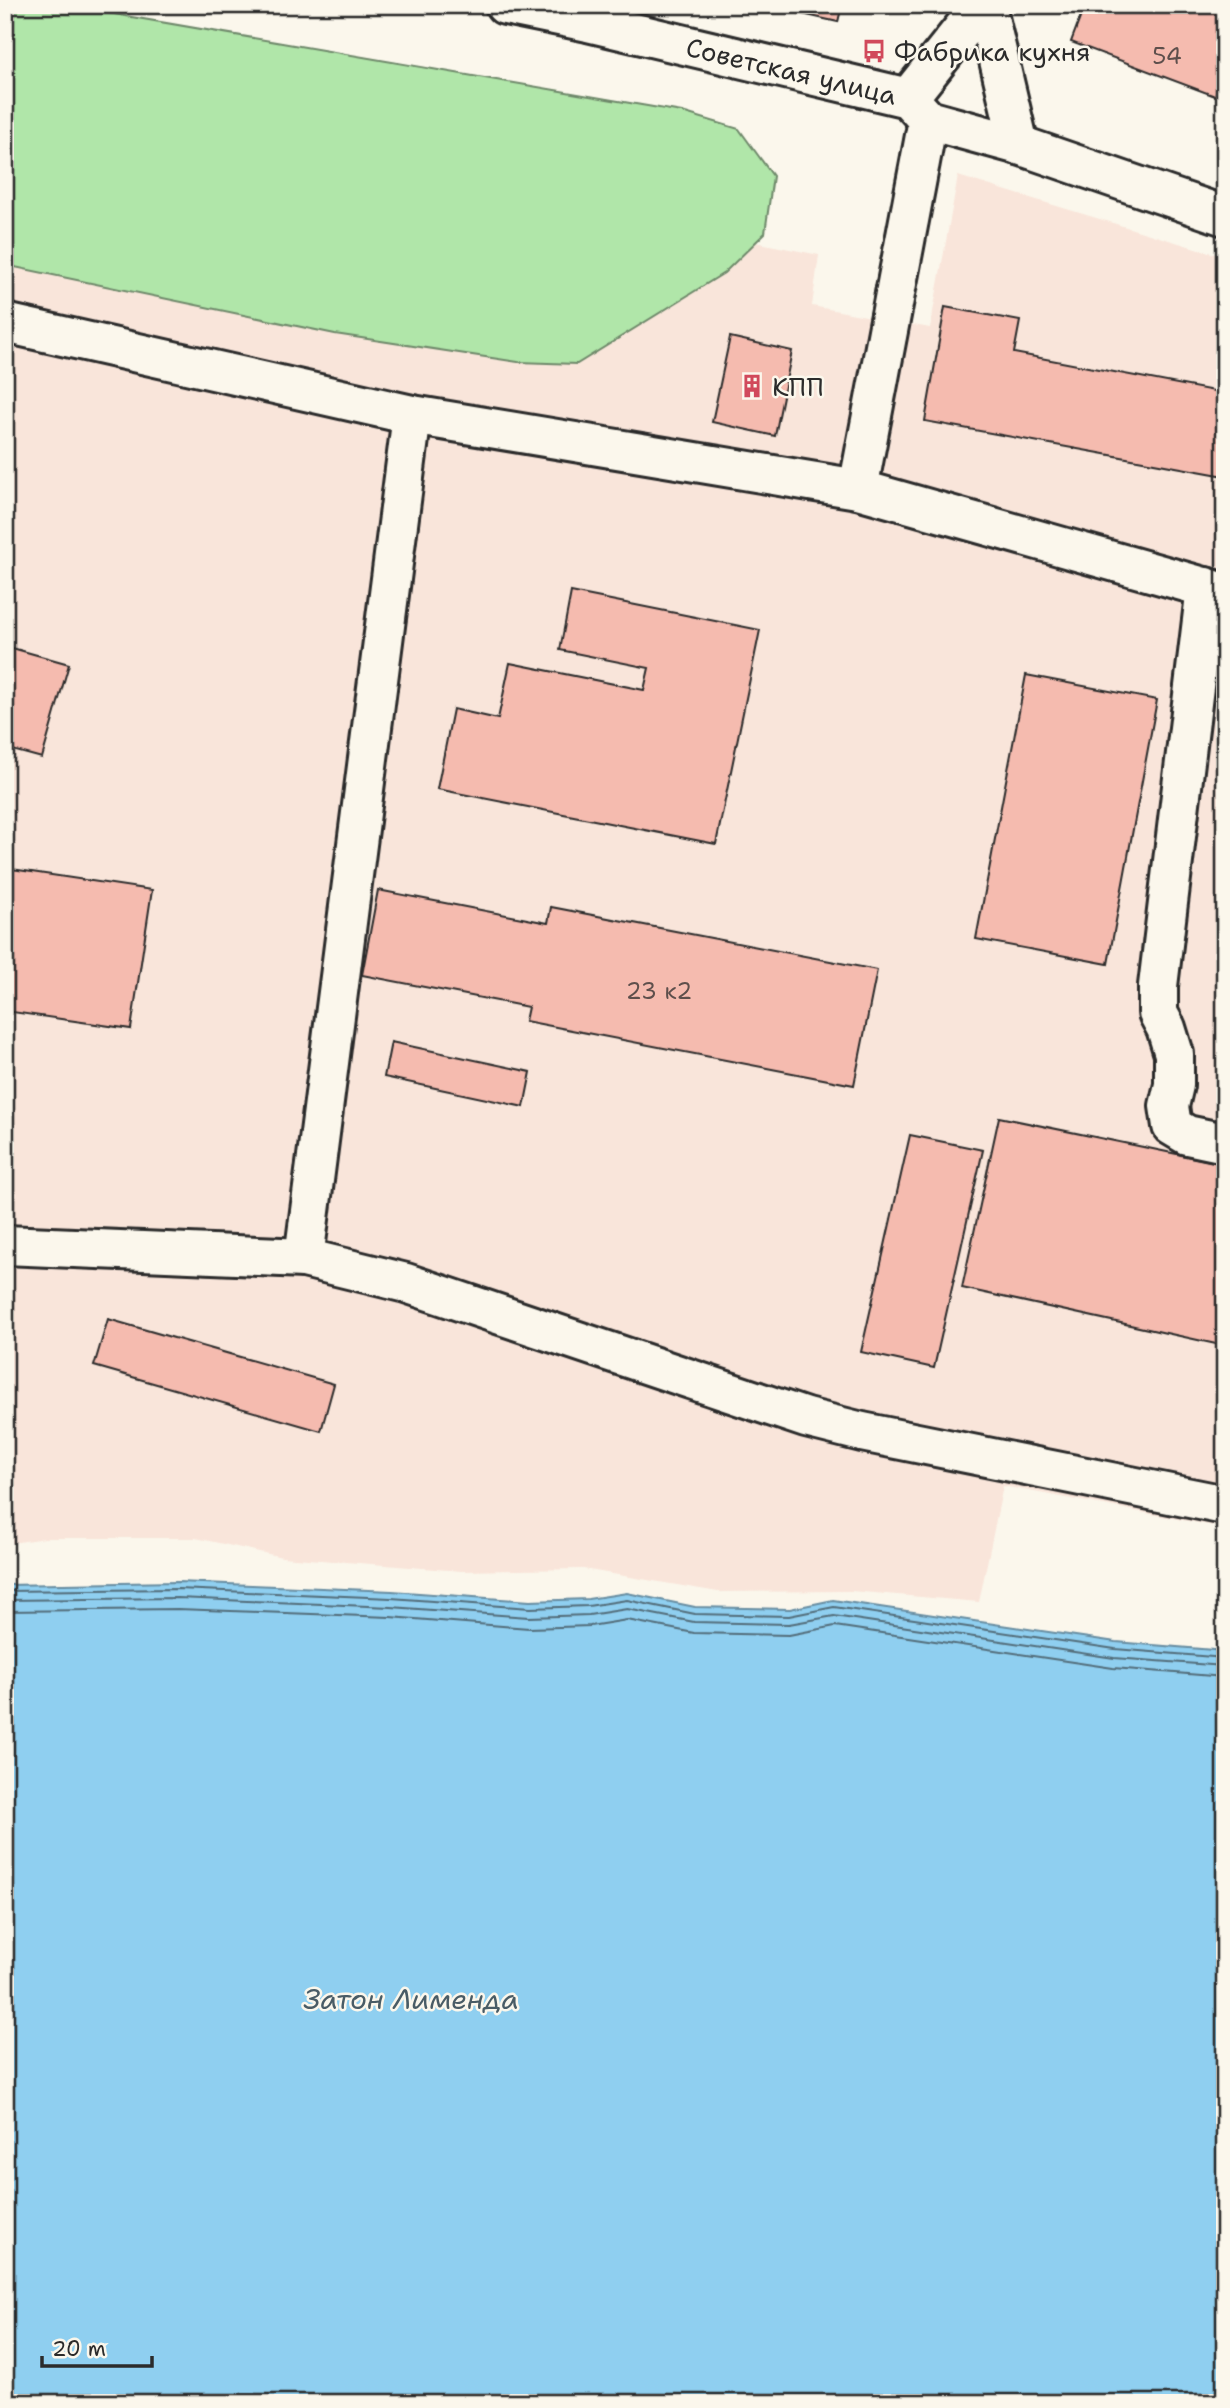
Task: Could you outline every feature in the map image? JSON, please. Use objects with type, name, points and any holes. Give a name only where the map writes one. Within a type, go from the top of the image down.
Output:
[{"type":"main road","name":"Советская улица","points":[[505,5],[591,13],[918,109],[1225,216]]},
{"type":"main road","points":[[858,489],[918,109],[984,5]]},
{"type":"main road","points":[[984,5],[1019,145]]},
{"type":"main road","points":[[5,323],[412,415],[858,489],[1215,590],[1158,986],[1158,1013],[1174,1054],[1174,1085],[1169,1106],[1172,1126],[1187,1135],[1225,1143]]},
{"type":"main road","points":[[304,1258],[412,415]]},
{"type":"main road","points":[[5,1245],[304,1258],[406,1283],[806,1418],[876,1435],[1225,1505]]},
{"type":"shaded area","points":[[5,89],[819,255],[812,306],[930,328],[958,176],[1225,257],[1225,1528],[1003,1486],[979,1602],[851,1591],[718,1592],[583,1569],[461,1571],[282,1557],[196,1538],[45,1538],[5,1544]]},
{"type":"green space","points":[[5,5],[62,5],[682,112],[739,129],[773,176],[765,233],[724,273],[577,364],[518,362],[335,334],[5,265]]},
{"type":"water","name":"Затон Лименда","points":[[178,1582],[392,1591],[530,1601],[588,1599],[627,1593],[695,1607],[790,1609],[833,1600],[1116,1642],[1225,1651],[1225,2403],[5,2403],[5,1585]]},
{"type":"building","points":[[762,5],[842,5],[838,22]]},
{"type":"building","points":[[1085,5],[1225,5],[1225,71],[1215,96],[1071,42]]},
{"type":"building","points":[[945,307],[1020,321],[1014,353],[1225,393],[1225,476],[925,421]]},
{"type":"building","name":"КПП","points":[[730,337],[792,351],[775,436],[712,422]]},
{"type":"building","points":[[571,592],[760,630],[716,844],[437,789],[453,709],[498,719],[510,663],[644,690],[649,668],[560,650]]},
{"type":"building","points":[[5,646],[69,664],[42,758],[5,748]]},
{"type":"building","points":[[1026,675],[1157,700],[1108,964],[976,939]]},
{"type":"building","points":[[5,868],[152,890],[131,1029],[5,1011]]},
{"type":"building","points":[[378,890],[548,923],[551,907],[877,970],[854,1085],[525,1021],[528,1007],[362,975]]},
{"type":"building","points":[[391,1042],[531,1072],[524,1107],[384,1077]]},
{"type":"building","points":[[999,1117],[1225,1164],[1225,1346],[962,1288]]},
{"type":"building","points":[[910,1135],[983,1150],[934,1368],[861,1352]]},
{"type":"building","points":[[108,1319],[334,1384],[321,1431],[94,1366]]},
{"type":"place","name":"Фабрика кухня","points":[[874,51]]},
{"type":"place","name":"КПП","points":[[752,386]]}]
